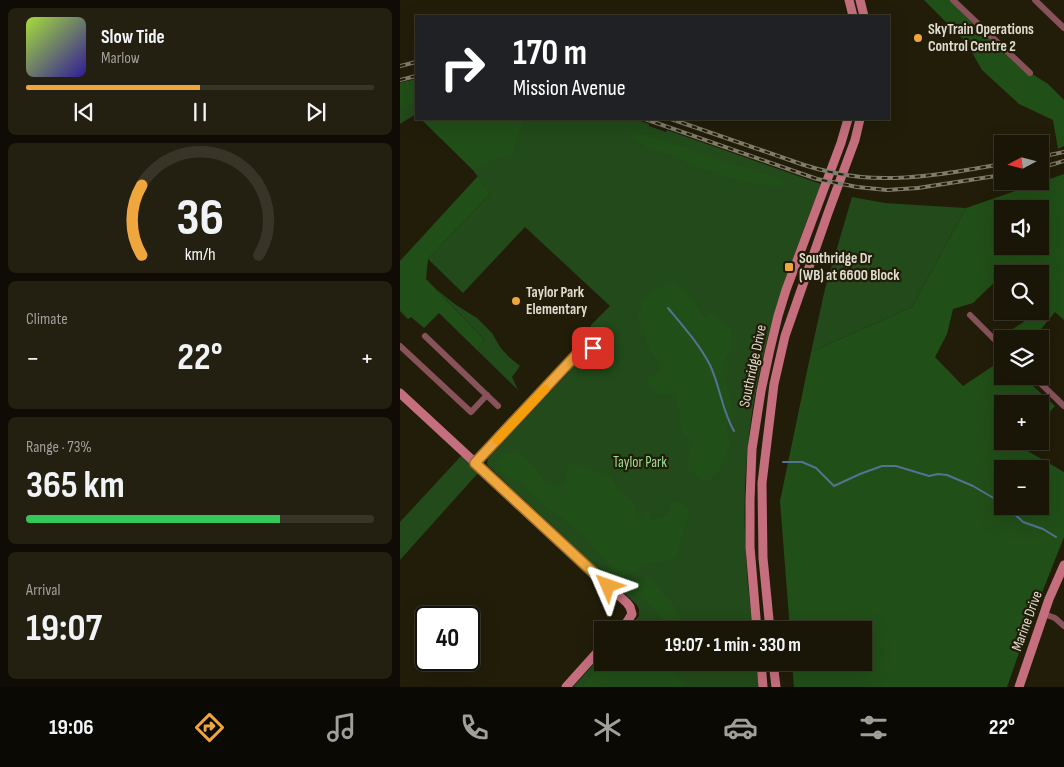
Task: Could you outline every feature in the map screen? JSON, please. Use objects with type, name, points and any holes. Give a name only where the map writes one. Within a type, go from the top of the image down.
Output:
[{"type":"main road","points":[[849,0],[852,15]]},
{"type":"main road","points":[[860,0],[864,15]]},
{"type":"main road","name":"Southridge Drive","points":[[757,621],[750,548],[750,500],[752,449],[761,391],[778,316],[786,290],[841,143],[848,120]]},
{"type":"main road","name":"Southridge Drive","points":[[769,621],[762,558],[762,483],[774,384],[785,336],[855,140],[860,120]]},
{"type":"main road","points":[[400,393],[630,607],[632,612],[627,621]]},
{"type":"main road","name":"Marine Drive","points":[[1019,687],[1044,614],[1064,564]]},
{"type":"main road","points":[[566,687],[594,655]]},
{"type":"main road","points":[[762,671],[763,687]]},
{"type":"main road","points":[[774,671],[776,687]]},
{"type":"street","points":[[953,0],[1030,73]]},
{"type":"street","points":[[1035,0],[1064,28]]},
{"type":"street","points":[[970,316],[994,339]]},
{"type":"street","points":[[425,336],[498,406]]},
{"type":"street","points":[[400,346],[471,412],[487,395]]},
{"type":"street","points":[[475,463],[577,354],[593,348]]},
{"type":"street","points":[[1042,385],[1064,406]]},
{"type":"street","points":[[1044,614],[1055,618],[1064,626]]},
{"type":"green space","points":[[924,0],[951,0],[1018,65],[1048,84],[1064,100],[1064,146],[1058,149],[1053,120],[1019,104],[982,70],[966,42]]},
{"type":"green space","points":[[415,79],[415,115],[400,124],[400,83]]},
{"type":"green space","points":[[415,79],[415,102],[400,112],[400,83]]},
{"type":"green space","name":"Taylor Park","points":[[422,120],[638,120],[666,132],[667,130],[821,184],[775,313],[754,401],[746,468],[745,513],[745,547],[752,621],[635,621],[639,616],[637,605],[488,466],[488,458],[569,372],[570,367],[579,363],[600,363],[608,355],[608,342],[600,335],[590,333],[591,325],[610,306],[525,227],[463,293],[428,259],[490,194],[473,170]]},
{"type":"green space","points":[[422,120],[524,120],[512,154],[488,162],[473,170]]},
{"type":"green space","points":[[630,131],[689,148],[777,177],[786,182],[781,186],[761,185],[731,178],[691,165],[674,156],[646,147],[634,140]]},
{"type":"green space","points":[[1064,174],[1064,320],[1055,312],[1049,319],[1049,265],[994,265],[994,283],[973,303],[953,309],[947,334],[935,357],[963,386],[994,365],[994,385],[1032,385],[1043,395],[994,395],[994,450],[1026,450],[1043,460],[994,460],[994,515],[1049,515],[1049,463],[1064,472],[1064,537],[1007,687],[794,687],[793,671],[872,671],[872,621],[789,621],[780,501],[811,352],[912,307],[966,208],[1018,190],[1049,190],[1049,179]]},
{"type":"green space","points":[[478,176],[490,194],[428,259],[426,279],[484,339],[478,351],[439,313],[424,328],[411,317],[408,319],[400,311],[400,261]]},
{"type":"green space","points":[[852,197],[885,203],[966,208],[912,307],[811,352],[825,289]]},
{"type":"green space","points":[[674,283],[692,297],[704,318],[713,313],[731,329],[733,351],[726,356],[724,371],[734,417],[726,429],[731,444],[720,471],[705,483],[686,468],[692,441],[681,433],[679,412],[674,393],[664,395],[655,393],[646,378],[661,370],[637,319],[643,303],[649,294]]},
{"type":"green space","points":[[436,289],[456,305],[477,318],[492,333],[500,347],[520,366],[512,377],[518,390],[478,351],[484,339]]},
{"type":"green space","points":[[1026,320],[1048,320],[1040,330],[1011,330]]},
{"type":"green space","points":[[1049,401],[1055,406],[1049,413]]},
{"type":"green space","points":[[516,452],[527,459],[545,482],[562,488],[566,481],[567,467],[573,462],[612,477],[614,484],[621,492],[633,501],[638,520],[642,521],[644,513],[649,511],[650,520],[666,517],[671,503],[679,501],[690,509],[677,555],[665,561],[642,565],[625,576],[618,577],[606,561],[571,525],[538,501],[521,482],[513,481],[501,473],[497,461],[504,454]]},
{"type":"green space","points":[[462,455],[478,473],[400,560],[400,522]]},
{"type":"green space","points":[[648,577],[651,579],[671,601],[683,621],[664,621],[650,605],[637,595],[630,586],[631,583]]},
{"type":"green space","points":[[594,664],[594,671],[757,671],[759,687],[573,687]]},
{"type":"green space","points":[[595,671],[666,671],[677,676],[687,687],[582,687]]},
{"type":"waterway","points":[[668,308],[706,357],[734,431]]},
{"type":"waterway","points":[[783,462],[802,462],[816,468],[834,486],[882,466],[896,466],[929,476],[947,475],[973,486],[994,498]]},
{"type":"waterway","points":[[1016,515],[1023,522],[1043,529],[1056,537]]},
{"type":"railway","points":[[400,66],[415,62]]},
{"type":"railway","points":[[400,80],[415,76]]},
{"type":"railway","points":[[648,120],[817,179],[857,187],[887,190],[918,188],[994,176]]},
{"type":"railway","points":[[674,120],[804,165],[854,176],[879,178],[914,177],[994,165]]},
{"type":"railway","points":[[1049,155],[1064,152]]},
{"type":"railway","points":[[1049,165],[1064,161]]},
{"type":"slow traffic","points":[[497,440],[545,389]]},
{"type":"place","name":"SkyTrain Operations Control Centre 2","points":[[918,38]]},
{"type":"place","name":"Southridge Dr (WB) at 6600 Block","points":[[789,267]]},
{"type":"place","name":"Taylor Park Elementary","points":[[516,301]]},
{"type":"route","points":[[593,348],[577,354],[475,463],[608,586]]}]
